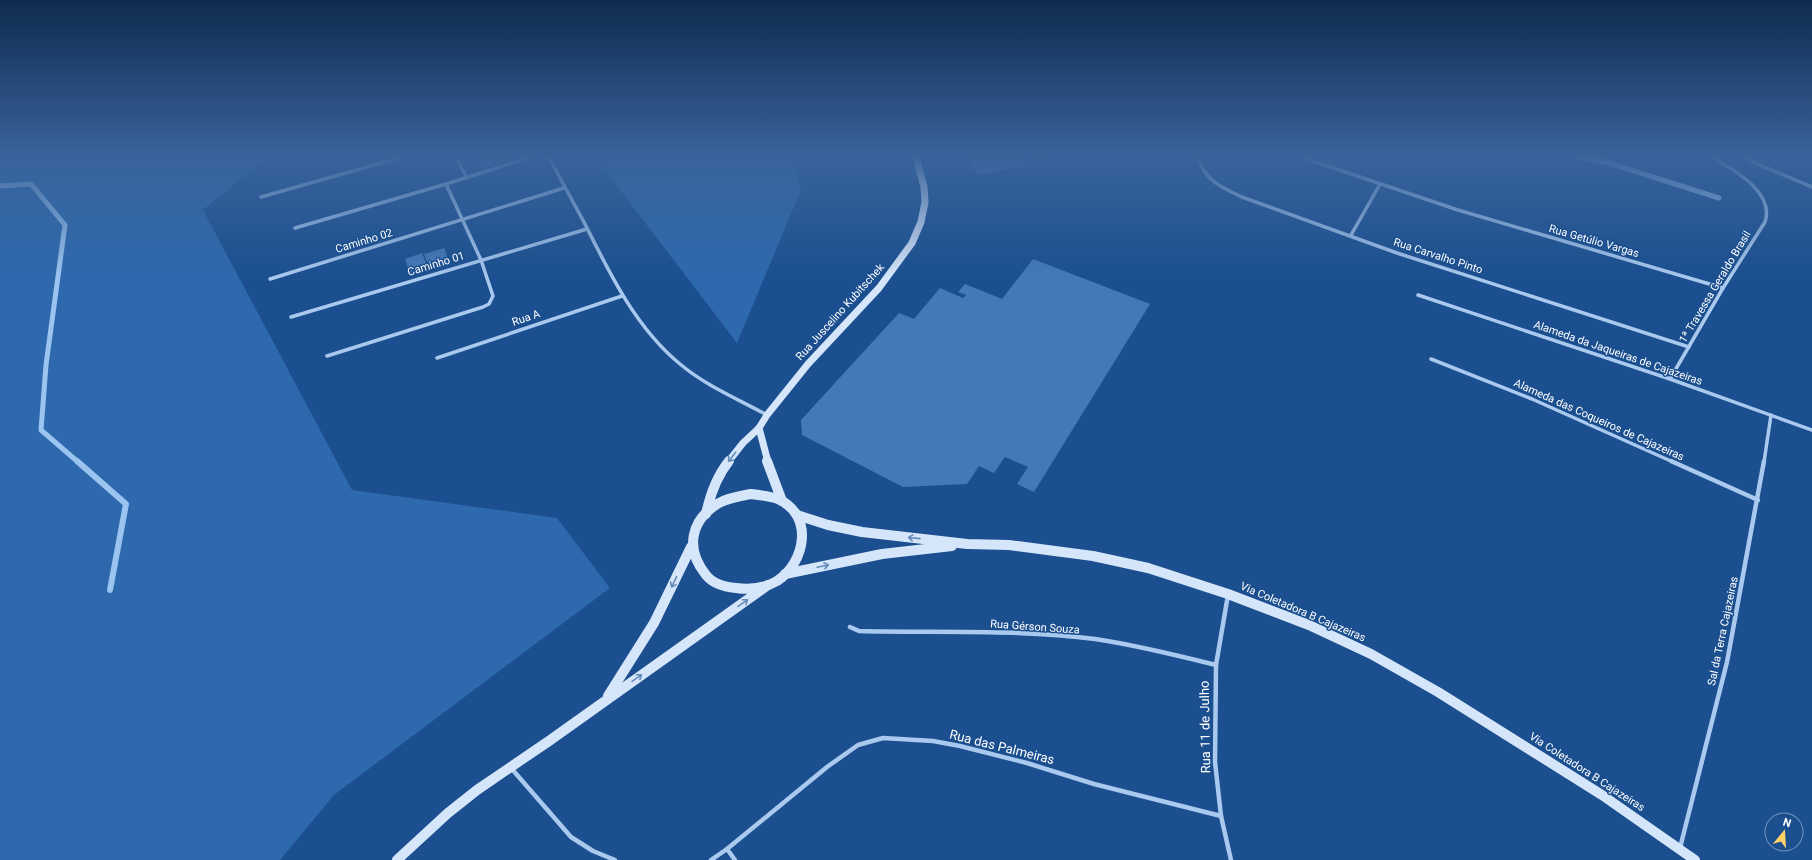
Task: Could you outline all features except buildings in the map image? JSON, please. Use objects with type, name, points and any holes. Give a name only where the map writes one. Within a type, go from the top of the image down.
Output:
[{"type":"main road","name":"Rua Juscelino Kubitschek","points":[[706,514],[710,496],[724,467],[742,444],[759,428],[766,415],[808,364],[879,288],[912,243],[921,222],[925,197]]},
{"type":"main road","points":[[759,428],[767,460],[782,502]]},
{"type":"main road","points":[[397,860],[448,813],[477,790],[785,574],[797,561],[803,545],[803,529],[797,515],[782,502],[767,496],[756,495],[734,497],[718,504],[706,514],[698,524],[693,535],[691,547],[650,630],[605,700]]},
{"type":"main road","name":"Via Coletadora B Cajazeiras","points":[[797,515],[828,525],[862,532],[967,544],[1017,546],[1093,556],[1148,568],[1228,594],[1308,625],[1371,654],[1438,692],[1517,740],[1680,848],[1695,860]]},
{"type":"main road","name":"Via Coletadora B Cajazeiras","points":[[785,574],[882,554],[967,544]]},
{"type":"main road","points":[[691,547],[696,564],[708,578],[725,587],[747,590],[768,585]]},
{"type":"street","points":[[295,228],[401,197]]},
{"type":"street","points":[[327,356],[487,306],[491,301],[493,296],[481,260],[452,197]]},
{"type":"street","name":"Caminho 02","points":[[270,279],[535,197]]},
{"type":"street","points":[[569,197],[622,296],[645,328],[665,351],[682,365],[766,415]]},
{"type":"street","name":"Rua Carvalho Pinto","points":[[1242,197],[1397,253],[1689,346]]},
{"type":"street","points":[[1351,236],[1373,197]]},
{"type":"street","name":"Rua Getúlio Vargas","points":[[1413,197],[1722,288]]},
{"type":"street","name":"1ª Travessa Geraldo Brasil","points":[[1670,379],[1722,288],[1765,222],[1768,212],[1766,204],[1760,197]]},
{"type":"street","name":"Caminho 01","points":[[290,317],[587,228]]},
{"type":"street","name":"Alameda da Jaqueiras de Cajazeiras","points":[[1418,295],[1670,379],[1812,430]]},
{"type":"street","name":"Rua A","points":[[437,358],[622,296]]},
{"type":"street","name":"Alameda das Coqueiros de Cajazeiras","points":[[1431,359],[1532,399],[1758,500]]},
{"type":"street","name":"Sal da Terra Cajazeiras","points":[[1680,848],[1727,662],[1758,500],[1770,415]]},
{"type":"street","name":"Rua 11 de Julho","points":[[1228,594],[1216,665],[1215,762],[1220,816],[1231,860]]},
{"type":"street","name":"Rua Gérson Souza","points":[[850,627],[859,631],[983,632],[1079,638],[1127,644],[1216,665]]},
{"type":"street","name":"Rua das Palmeiras","points":[[711,860],[858,745],[883,738],[960,746],[1027,763],[1094,784],[1220,816]]},
{"type":"street","points":[[510,768],[571,837],[594,851],[615,860]]},
{"type":"street","points":[[727,849],[735,860]]},
{"type":"shaded area","points":[[0,197],[218,197],[203,210],[352,490],[557,518],[610,588],[334,795],[280,860],[0,860]]},
{"type":"shaded area","points":[[626,197],[798,197],[737,343]]},
{"type":"waterway","points":[[42,197],[65,225],[46,365],[41,430],[78,462]]},
{"type":"waterway","points":[[77,461],[126,504],[110,590]]}]
